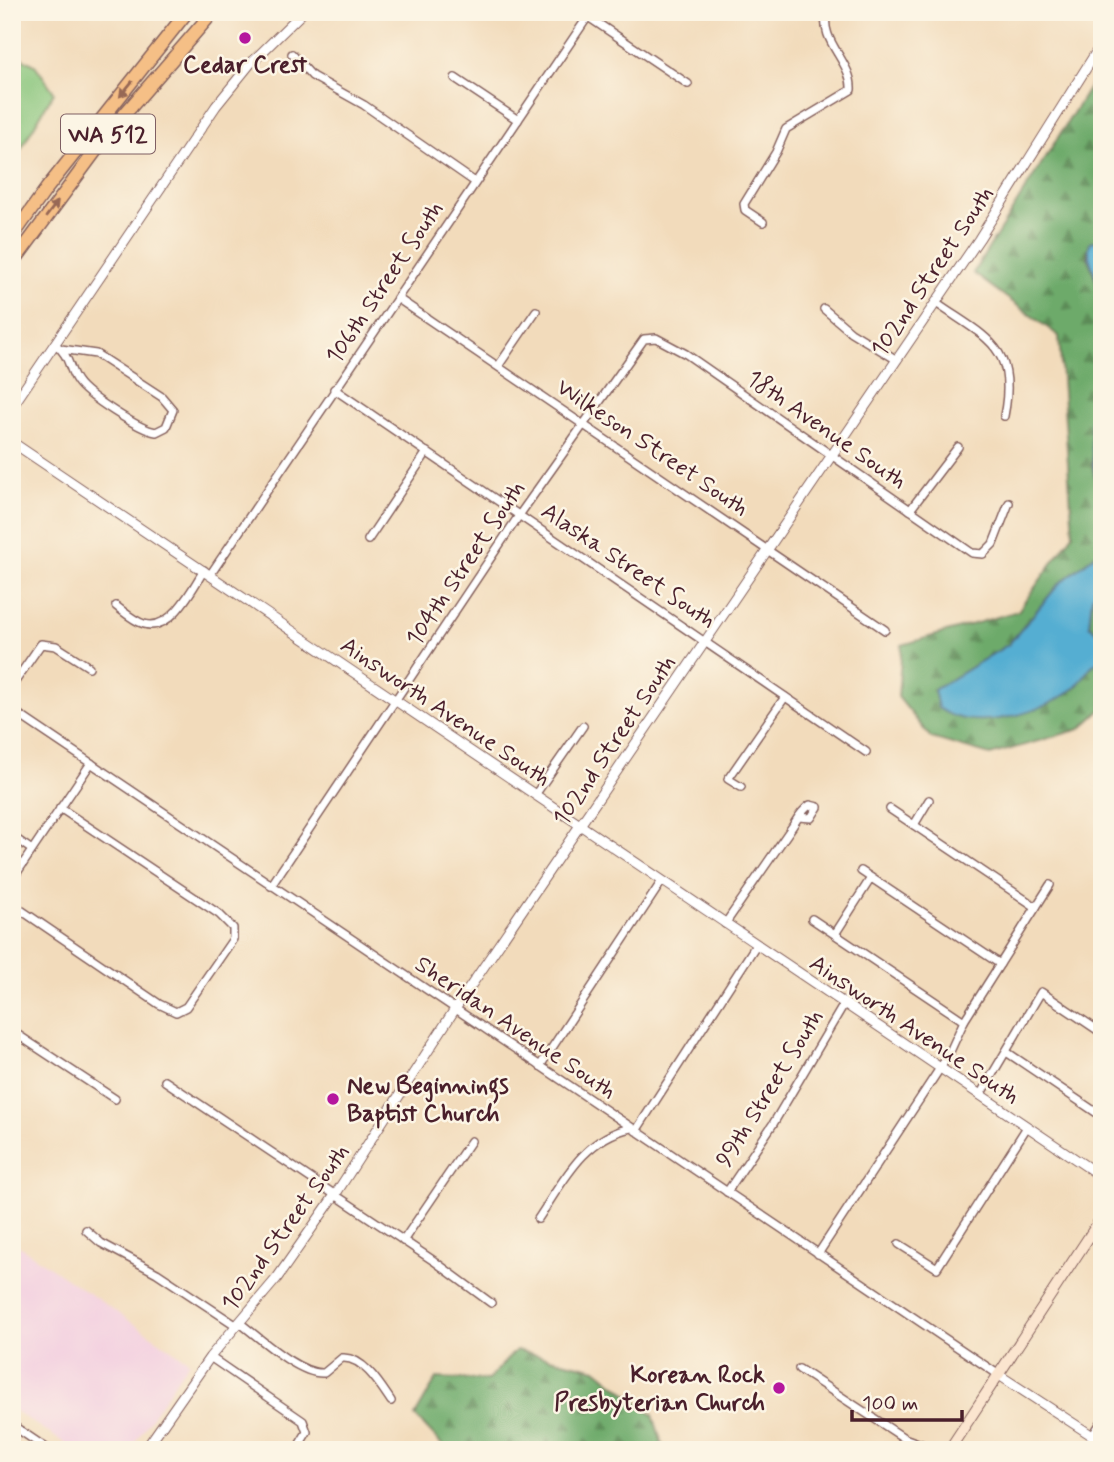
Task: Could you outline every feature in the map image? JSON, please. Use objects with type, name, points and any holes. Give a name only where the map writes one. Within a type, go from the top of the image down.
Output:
[{"type":"highway","name":"WA 512","points":[[12,237],[62,168],[189,12]]},
{"type":"highway","name":"WA 512","points":[[12,264],[111,130],[213,12]]},
{"type":"main road","points":[[1095,12],[1102,22]]},
{"type":"main road","points":[[950,1450],[1102,1217]]},
{"type":"street","points":[[12,407],[58,346],[216,106],[289,24],[303,12]]},
{"type":"street","points":[[762,222],[743,206],[776,152],[786,130],[851,90],[850,80],[826,30],[827,12]]},
{"type":"street","points":[[587,14],[688,84]]},
{"type":"street","name":"106th Street South","points":[[116,606],[143,623],[161,622],[207,572],[397,298],[587,14]]},
{"type":"street","name":"102nd Street South","points":[[145,1450],[210,1357],[278,1278],[335,1195],[455,1009],[936,303],[1102,43]]},
{"type":"street","points":[[292,54],[312,76],[364,106],[475,182]]},
{"type":"street","points":[[455,78],[518,120]]},
{"type":"street","name":"Wilkeson Street South","points":[[397,298],[584,422],[885,630]]},
{"type":"street","points":[[936,303],[986,337],[1003,358],[1009,387],[1004,416]]},
{"type":"street","points":[[824,309],[851,332],[897,360]]},
{"type":"street","points":[[499,365],[536,311]]},
{"type":"street","name":"104th Street South","points":[[271,886],[520,514],[637,346],[650,338]]},
{"type":"street","name":"18th Avenue South","points":[[650,338],[686,354],[831,457],[979,555],[993,544],[1009,503]]},
{"type":"street","points":[[58,346],[96,354],[162,397],[173,410],[166,426],[156,432],[144,429],[88,392],[75,378],[69,359],[58,346]]},
{"type":"street","name":"Alaska Street South","points":[[334,389],[866,752]]},
{"type":"street","name":"Ainsworth Avenue South","points":[[12,442],[1102,1177]]},
{"type":"street","points":[[910,510],[958,447]]},
{"type":"street","points":[[368,540],[428,452]]},
{"type":"street","points":[[12,685],[37,648],[48,644],[89,667]]},
{"type":"street","points":[[741,787],[728,779],[785,698]]},
{"type":"street","name":"Sheridan Avenue South","points":[[12,710],[999,1375]]},
{"type":"street","points":[[535,795],[583,726]]},
{"type":"street","points":[[12,880],[91,763]]},
{"type":"street","points":[[914,825],[929,800]]},
{"type":"street","points":[[12,905],[159,1004],[180,1012],[231,942],[234,930],[211,909],[61,808]]},
{"type":"street","points":[[890,809],[1036,907]]},
{"type":"street","points":[[725,924],[799,817]]},
{"type":"street","points":[[12,836],[32,850]]},
{"type":"street","points":[[861,871],[1000,964]]},
{"type":"street","points":[[835,934],[872,878]]},
{"type":"street","points":[[540,1066],[662,881]]},
{"type":"street","points":[[818,1254],[952,1049],[964,1021],[1050,885]]},
{"type":"street","points":[[812,919],[964,1021]]},
{"type":"street","points":[[538,1219],[553,1192],[579,1158],[616,1131],[634,1129],[756,945]]},
{"type":"street","points":[[979,1095],[1007,1053],[1041,992],[1102,1033]]},
{"type":"street","name":"99th Street South","points":[[727,1192],[773,1124],[844,1004]]},
{"type":"street","points":[[12,1031],[115,1100]]},
{"type":"street","points":[[1007,1053],[1101,1114]]},
{"type":"street","points":[[165,1081],[491,1303]]},
{"type":"street","points":[[898,1244],[937,1268],[1027,1127]]},
{"type":"street","points":[[403,1241],[471,1141]]},
{"type":"street","points":[[86,1230],[101,1243],[157,1273],[295,1364],[313,1373],[324,1373],[342,1358],[354,1360],[374,1377],[391,1401]]},
{"type":"street","points":[[210,1357],[303,1422],[307,1432],[296,1450]]},
{"type":"street","points":[[799,1369],[904,1438],[917,1445],[937,1450]]},
{"type":"street","points":[[999,1375],[1102,1441]]},
{"type":"street","points":[[1093,1436],[1102,1422]]},
{"type":"street","points":[[12,1424],[49,1450]]},
{"type":"shaded area","points":[[13,1242],[189,1361],[130,1450],[75,1450],[12,1409]]},
{"type":"green space","points":[[12,53],[35,65],[54,92],[12,164]]},
{"type":"green space","points":[[1102,67],[1102,240],[1090,242],[1087,255],[1098,286],[1092,464],[1102,515],[1099,552],[1059,584],[1009,644],[934,690],[1075,689],[1090,664],[1102,660],[1102,709],[1080,729],[990,755],[931,738],[898,697],[902,645],[1018,611],[1073,534],[1059,336],[973,273]]},
{"type":"green space","points":[[1102,585],[1102,632],[1098,633],[1089,625],[1092,597]]},
{"type":"green space","points":[[516,1350],[596,1369],[653,1415],[664,1450],[447,1450],[415,1416],[437,1378],[488,1380]]},
{"type":"water","points":[[1102,240],[1102,515],[1091,430],[1099,304],[1089,248],[1090,242]]},
{"type":"water","points":[[1102,540],[1102,585],[1092,597],[1089,625],[1098,633],[1102,632],[1102,660],[1092,666],[1072,690],[1042,707],[1024,713],[1006,718],[969,720],[938,708],[934,690],[1009,644],[1059,584],[1099,552]]},
{"type":"place","name":"Cedar Crest","points":[[245,38]]},
{"type":"place","name":"New Beginnings Baptist Church","points":[[333,1099]]},
{"type":"place","name":"Korean Rock Presbyterian Church","points":[[779,1388]]}]
